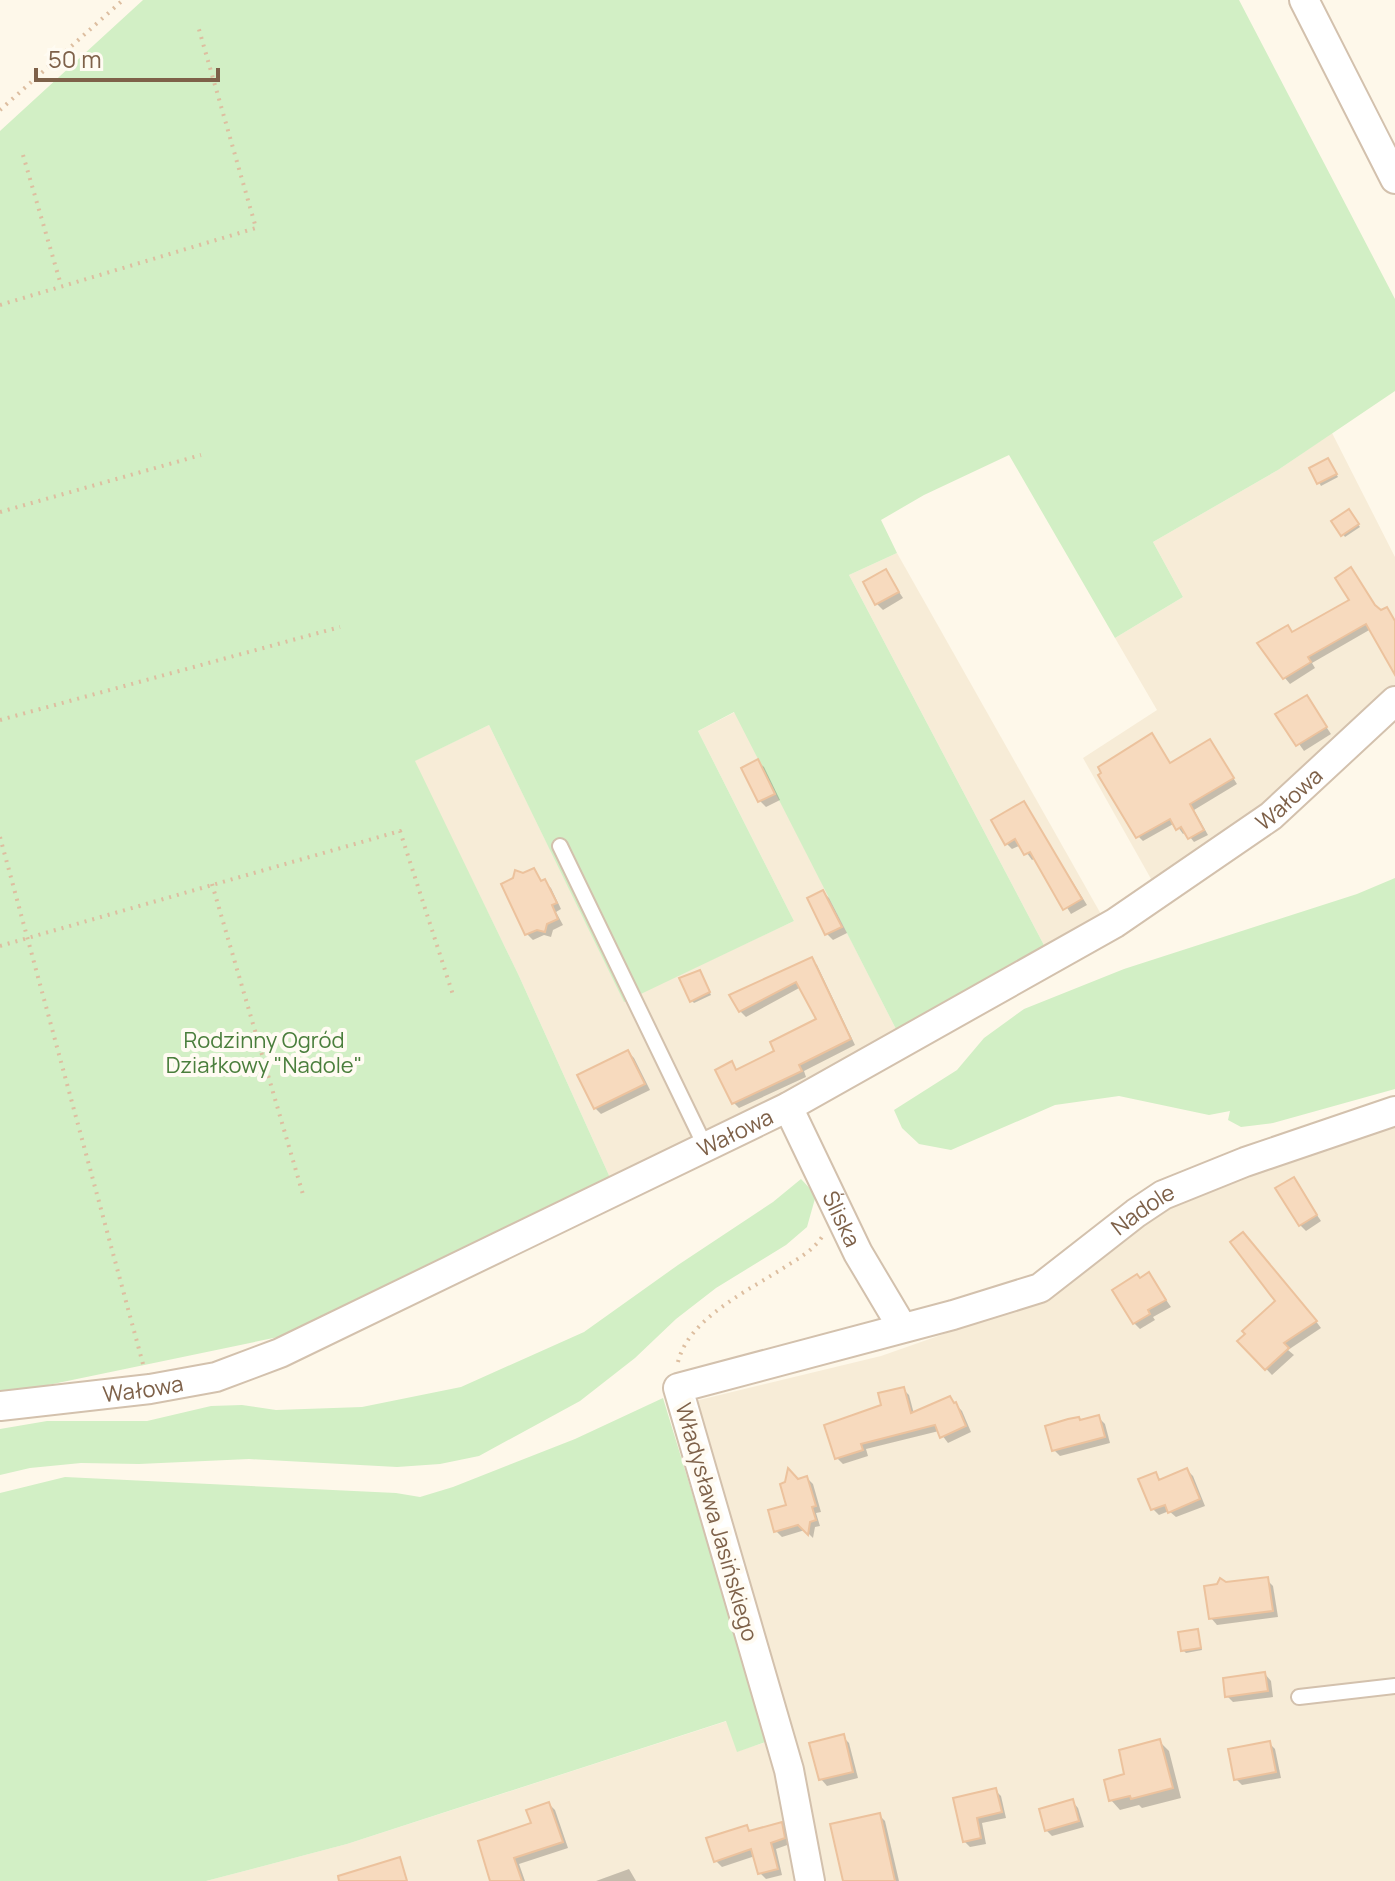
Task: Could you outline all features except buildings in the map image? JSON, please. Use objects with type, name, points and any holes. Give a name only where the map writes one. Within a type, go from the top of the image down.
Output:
[{"type":"street","points":[[1304,0],[1395,179]]},
{"type":"street","name":"Wałowa","points":[[0,1406],[150,1389],[216,1377],[280,1353],[788,1107],[1115,923],[1208,861],[1271,816],[1395,701]]},
{"type":"street","name":"Śliska","points":[[788,1107],[858,1253],[902,1327]]},
{"type":"street","name":"Nadole","points":[[902,1327],[1040,1288],[1163,1195],[1245,1162],[1395,1111]]},
{"type":"street","name":"Władysława Jasińskiego","points":[[810,1881],[789,1770],[678,1388],[902,1327]]},
{"type":"lane","points":[[560,846],[706,1148]]},
{"type":"lane","points":[[1299,1697],[1395,1686]]},
{"type":"path","points":[[0,110],[123,0]]},
{"type":"path","points":[[0,305],[256,228],[198,26]]},
{"type":"path","points":[[23,155],[61,285]]},
{"type":"path","points":[[0,512],[201,455]]},
{"type":"path","points":[[0,720],[340,627]]},
{"type":"path","points":[[0,946],[400,831],[454,998]]},
{"type":"path","points":[[0,837],[150,1389]]},
{"type":"path","points":[[212,884],[304,1198]]},
{"type":"path","points":[[684,1387],[678,1373],[678,1361],[686,1339],[718,1310],[809,1252],[819,1241],[836,1207]]},
{"type":"shaded area","points":[[1332,433],[1395,557],[1395,685],[1262,806],[1155,886],[1083,758],[1157,710],[1115,638],[1183,597],[1153,542],[1278,470]]},
{"type":"shaded area","points":[[897,553],[1102,916],[1046,949],[849,575]]},
{"type":"shaded area","points":[[735,712],[898,1033],[741,1118],[612,1182],[519,976],[414,761],[489,725],[624,1001],[794,921],[698,731]]},
{"type":"shaded area","points":[[1395,1119],[1395,1881],[206,1881],[347,1844],[727,1721],[738,1751],[794,1733],[695,1401],[881,1356],[1052,1296],[1134,1225],[1286,1155]]},
{"type":"green space","name":"Rodzinny Ogród Działkowy \"Nadole\"","points":[[143,0],[1239,0],[1395,299],[1395,391],[1278,470],[1153,542],[1183,597],[1115,638],[1009,455],[924,495],[881,520],[897,553],[849,575],[1046,949],[898,1033],[734,712],[698,731],[794,921],[624,1002],[489,725],[415,761],[519,976],[612,1182],[283,1336],[0,1395],[0,131]]},
{"type":"green space","points":[[1395,878],[1395,1089],[1273,1123],[1241,1127],[1228,1120],[1230,1111],[1209,1115],[1119,1096],[1055,1105],[951,1150],[919,1144],[902,1128],[894,1110],[957,1070],[984,1038],[1024,1009],[1124,969],[1357,894]]},
{"type":"green space","points":[[801,1179],[816,1195],[807,1227],[786,1245],[716,1288],[580,1401],[479,1456],[440,1464],[397,1467],[249,1459],[81,1463],[30,1468],[0,1475],[0,1429],[47,1421],[147,1421],[211,1406],[242,1405],[276,1410],[362,1407],[461,1387],[584,1332],[773,1202]]},
{"type":"green space","points":[[663,1398],[768,1741],[737,1752],[726,1721],[347,1844],[206,1881],[0,1881],[0,1493],[65,1477],[396,1493],[420,1497],[575,1439]]}]
